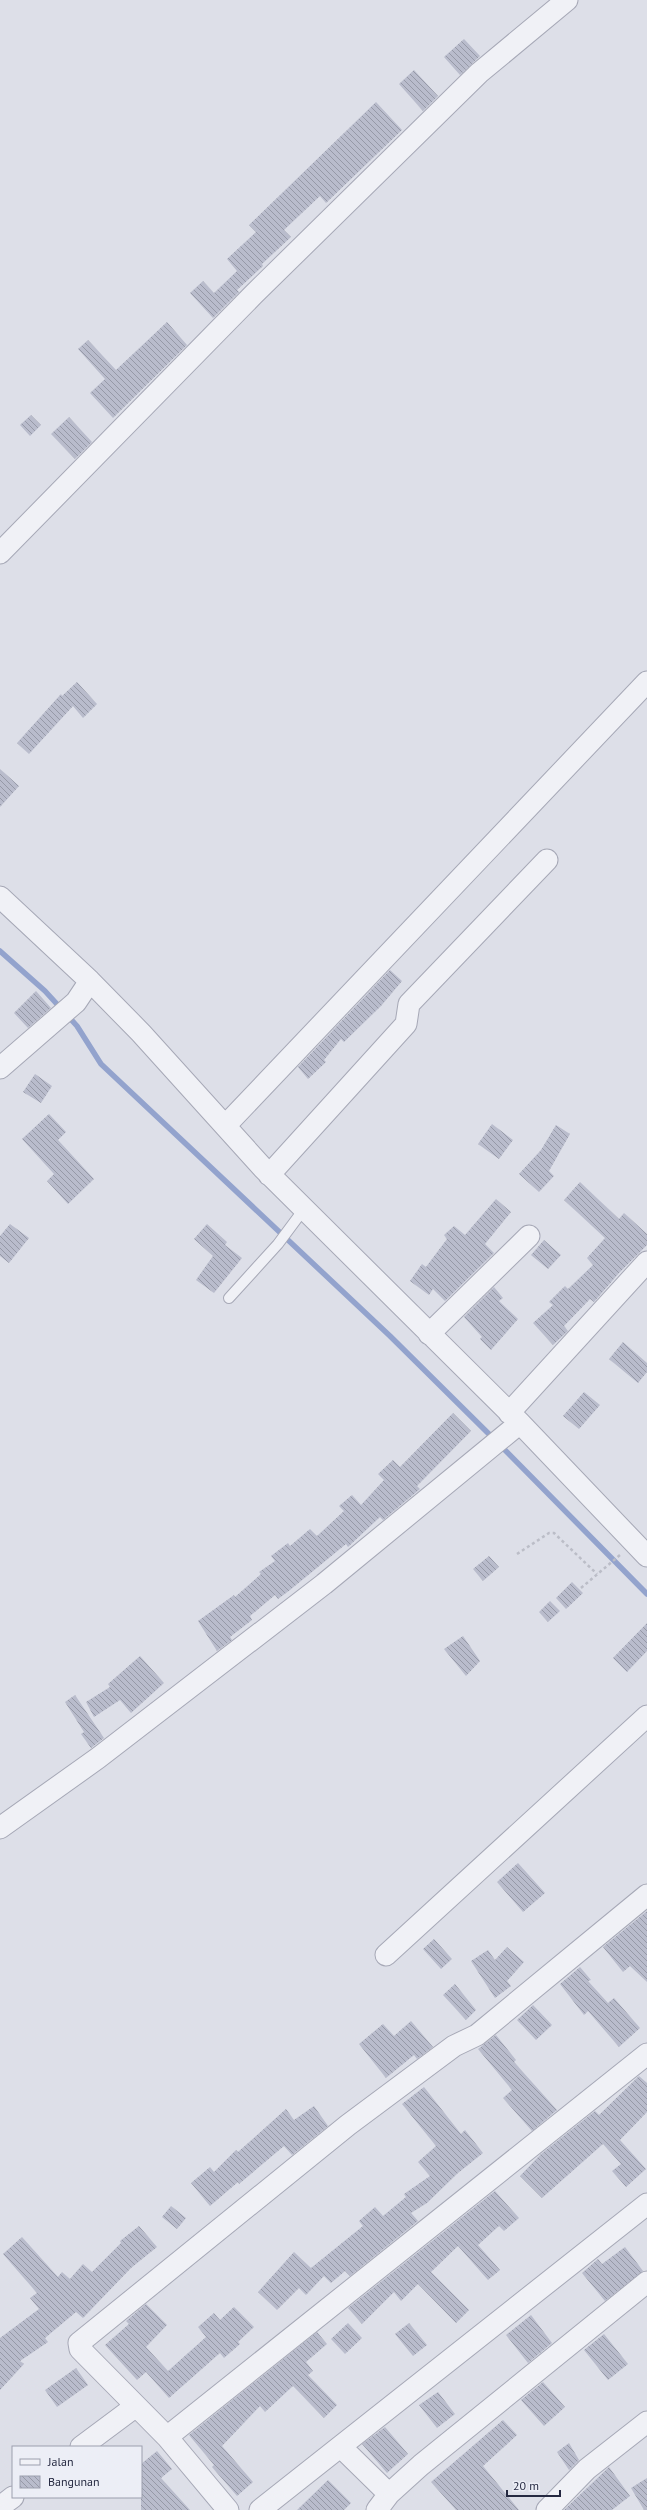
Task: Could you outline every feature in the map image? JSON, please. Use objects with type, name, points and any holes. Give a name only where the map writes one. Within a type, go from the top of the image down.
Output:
[{"type":"street","points":[[0,553],[253,295],[479,73],[567,0]]},
{"type":"street","points":[[225,1126],[647,682]]},
{"type":"street","points":[[269,1175],[406,1024],[409,1004],[547,860]]},
{"type":"street","points":[[0,897],[90,981],[269,1175],[429,1334],[506,1429],[647,1556]]},
{"type":"street","points":[[0,1068],[76,1002],[90,981]]},
{"type":"street","points":[[429,1334],[529,1236]]},
{"type":"street","points":[[0,1828],[98,1758],[324,1584],[506,1429],[647,1262]]},
{"type":"street","points":[[386,1955],[647,1716]]},
{"type":"street","points":[[228,2510],[167,2436],[80,2349],[78,2345],[82,2339],[348,2125],[454,2046],[477,2035],[647,1895]]},
{"type":"street","points":[[167,2436],[647,2054]]},
{"type":"street","points":[[260,2510],[647,2204]]},
{"type":"street","points":[[341,2447],[383,2502],[515,2386],[647,2282]]},
{"type":"street","points":[[82,2446],[136,2406]]},
{"type":"street","points":[[547,2510],[587,2469],[647,2422]]},
{"type":"lane","points":[[229,1298],[278,1244],[304,1209]]},
{"type":"path","points":[[517,1554],[549,1533],[554,1533],[597,1574]]},
{"type":"path","points":[[581,1588],[616,1558]]},
{"type":"building","points":[[464,39],[480,56],[460,75],[444,57]]},
{"type":"building","points":[[414,70],[438,96],[423,111],[399,84]]},
{"type":"building","points":[[376,102],[402,130],[326,203],[320,196],[284,230],[291,237],[262,264],[263,266],[237,290],[239,292],[213,318],[190,293],[203,281],[214,293],[237,271],[227,259],[256,232],[249,225]]},
{"type":"building","points":[[167,322],[187,345],[113,418],[90,393],[105,379],[78,349],[88,340],[116,370]]},
{"type":"building","points":[[31,415],[41,425],[30,436],[20,425]]},
{"type":"building","points":[[69,417],[92,442],[75,459],[51,434]]},
{"type":"building","points":[[77,682],[97,704],[83,718],[73,706],[29,754],[17,743],[61,694],[62,696]]},
{"type":"building","points":[[0,769],[19,786],[0,807]]},
{"type":"building","points":[[390,970],[402,981],[381,1006],[344,1042],[341,1039],[324,1060],[326,1062],[308,1079],[298,1067]]},
{"type":"building","points":[[36,991],[51,1008],[28,1028],[14,1013]]},
{"type":"building","points":[[35,1074],[52,1086],[41,1103],[23,1092]]},
{"type":"building","points":[[49,1114],[66,1132],[58,1140],[94,1179],[68,1204],[47,1181],[54,1174],[22,1139]]},
{"type":"building","points":[[492,1124],[513,1140],[499,1159],[478,1144]]},
{"type":"building","points":[[556,1125],[570,1134],[549,1171],[554,1176],[539,1192],[519,1174],[541,1150]]},
{"type":"building","points":[[580,1182],[619,1219],[624,1213],[647,1234],[647,1245],[619,1273],[594,1302],[590,1299],[564,1326],[568,1331],[553,1345],[533,1323],[553,1305],[549,1302],[565,1286],[568,1289],[593,1265],[587,1258],[605,1238],[564,1200]]},
{"type":"building","points":[[496,1199],[511,1212],[485,1244],[494,1253],[445,1301],[433,1289],[429,1295],[410,1281],[422,1264],[426,1267],[447,1239],[444,1235],[454,1226],[465,1235]]},
{"type":"building","points":[[10,1224],[29,1238],[9,1263],[0,1256],[0,1236]]},
{"type":"building","points":[[207,1224],[227,1242],[225,1245],[242,1258],[214,1293],[196,1280],[213,1256],[194,1239]]},
{"type":"building","points":[[544,1240],[561,1255],[548,1269],[531,1255]]},
{"type":"building","points":[[494,1287],[503,1298],[499,1301],[518,1319],[491,1350],[480,1339],[482,1337],[464,1317]]},
{"type":"building","points":[[623,1342],[647,1363],[647,1372],[638,1383],[609,1359]]},
{"type":"building","points":[[584,1392],[600,1405],[579,1429],[563,1416]]},
{"type":"building","points":[[453,1413],[471,1431],[417,1486],[420,1489],[383,1520],[380,1517],[348,1547],[346,1544],[278,1599],[275,1595],[250,1616],[252,1620],[230,1637],[232,1640],[217,1651],[198,1621],[234,1595],[235,1597],[261,1574],[259,1572],[275,1561],[271,1556],[288,1543],[290,1546],[310,1529],[317,1536],[344,1511],[339,1506],[352,1495],[361,1505],[384,1480],[378,1474],[393,1460],[400,1467]]},
{"type":"building","points":[[489,1556],[499,1567],[483,1581],[473,1569]]},
{"type":"building","points":[[572,1582],[583,1593],[566,1609],[556,1598]]},
{"type":"building","points":[[550,1601],[560,1611],[548,1622],[539,1612]]},
{"type":"building","points":[[647,1623],[647,1651],[627,1672],[613,1658]]},
{"type":"building","points":[[463,1636],[480,1661],[466,1676],[444,1649]]},
{"type":"building","points":[[140,1656],[164,1683],[131,1713],[120,1700],[94,1717],[86,1702],[110,1687],[108,1684]]},
{"type":"building","points":[[75,1695],[104,1738],[91,1748],[81,1734],[84,1732],[65,1702]]},
{"type":"building","points":[[518,1863],[545,1893],[523,1912],[497,1882]]},
{"type":"building","points":[[647,1911],[647,1982],[630,1966],[623,1972],[603,1947]]},
{"type":"building","points":[[434,1939],[452,1959],[441,1969],[423,1949]]},
{"type":"building","points":[[507,1947],[524,1962],[507,1981],[511,1986],[495,1998],[471,1961],[488,1950],[495,1960]]},
{"type":"building","points":[[580,1967],[591,1980],[588,1981],[608,2003],[614,1998],[640,2028],[619,2047],[588,2011],[584,2015],[560,1984]]},
{"type":"building","points":[[455,1984],[476,2010],[466,2020],[443,1995]]},
{"type":"building","points":[[533,2005],[552,2025],[536,2040],[517,2020]]},
{"type":"building","points":[[411,2021],[433,2047],[417,2059],[414,2055],[386,2078],[359,2044],[383,2024],[394,2036]]},
{"type":"building","points":[[496,2035],[516,2060],[514,2062],[557,2110],[532,2131],[503,2098],[512,2090],[478,2049]]},
{"type":"building","points":[[639,2076],[647,2083],[647,2112],[620,2140],[646,2169],[626,2187],[612,2171],[621,2164],[603,2144],[542,2198],[520,2176],[541,2154],[595,2111],[599,2115]]},
{"type":"building","points":[[424,2087],[461,2134],[465,2130],[483,2153],[458,2173],[427,2203],[411,2213],[418,2221],[350,2276],[345,2271],[331,2283],[324,2276],[306,2295],[299,2288],[277,2310],[258,2292],[294,2252],[311,2268],[363,2226],[359,2221],[375,2207],[383,2216],[406,2197],[404,2194],[430,2176],[418,2162],[436,2146],[402,2104]]},
{"type":"building","points":[[314,2106],[328,2126],[292,2155],[284,2146],[210,2206],[191,2183],[210,2167],[214,2172],[236,2150],[238,2152],[286,2109],[294,2120]]},
{"type":"building","points":[[495,2191],[519,2218],[504,2231],[499,2226],[478,2245],[500,2270],[488,2280],[458,2246],[431,2272],[469,2310],[456,2323],[418,2284],[401,2301],[394,2292],[362,2324],[348,2308]]},
{"type":"building","points":[[171,2206],[186,2218],[177,2229],[162,2217]]},
{"type":"building","points":[[139,2226],[157,2247],[131,2268],[83,2318],[76,2312],[45,2338],[48,2342],[20,2361],[24,2364],[0,2390],[0,2338],[39,2309],[30,2298],[37,2293],[3,2254],[22,2237],[58,2277],[62,2272],[70,2279],[83,2264],[92,2272],[121,2243],[120,2241]]},
{"type":"building","points":[[625,2247],[643,2271],[605,2301],[582,2273],[598,2259],[602,2264]]},
{"type":"building","points":[[146,2304],[167,2325],[146,2347],[168,2371],[206,2337],[198,2327],[214,2313],[220,2320],[234,2307],[254,2327],[238,2342],[240,2344],[224,2358],[220,2353],[169,2398],[146,2372],[137,2380],[105,2345],[129,2324],[126,2321]]},
{"type":"building","points":[[531,2315],[552,2343],[528,2363],[506,2335]]},
{"type":"building","points":[[348,2323],[362,2338],[345,2354],[331,2339]]},
{"type":"building","points":[[409,2323],[427,2345],[413,2356],[395,2334]]},
{"type":"building","points":[[317,2332],[327,2344],[306,2362],[313,2371],[308,2375],[337,2405],[324,2418],[293,2386],[265,2412],[260,2406],[222,2446],[253,2482],[237,2496],[212,2467],[214,2465],[189,2435]]},
{"type":"building","points":[[604,2334],[628,2364],[608,2380],[584,2350]]},
{"type":"building","points":[[76,2368],[88,2385],[57,2407],[45,2390]]},
{"type":"building","points":[[543,2382],[565,2407],[544,2426],[521,2400]]},
{"type":"building","points":[[438,2392],[455,2414],[437,2428],[419,2405]]},
{"type":"building","points":[[503,2420],[517,2435],[483,2466],[519,2510],[456,2510],[431,2482]]},
{"type":"building","points":[[385,2427],[408,2454],[387,2473],[362,2444]]},
{"type":"building","points":[[569,2443],[579,2460],[569,2470],[557,2452]]},
{"type":"building","points":[[157,2451],[172,2469],[161,2478],[190,2510],[141,2510],[142,2463]]},
{"type":"building","points":[[609,2467],[630,2496],[612,2510],[564,2510]]},
{"type":"building","points":[[647,2478],[647,2510],[644,2510],[631,2488]]},
{"type":"building","points":[[328,2480],[351,2503],[344,2510],[297,2510]]},
{"type":"waterway","points":[[0,951],[45,991],[77,1026],[101,1064],[390,1336],[494,1439]]},
{"type":"waterway","points":[[500,1445],[647,1594]]}]
